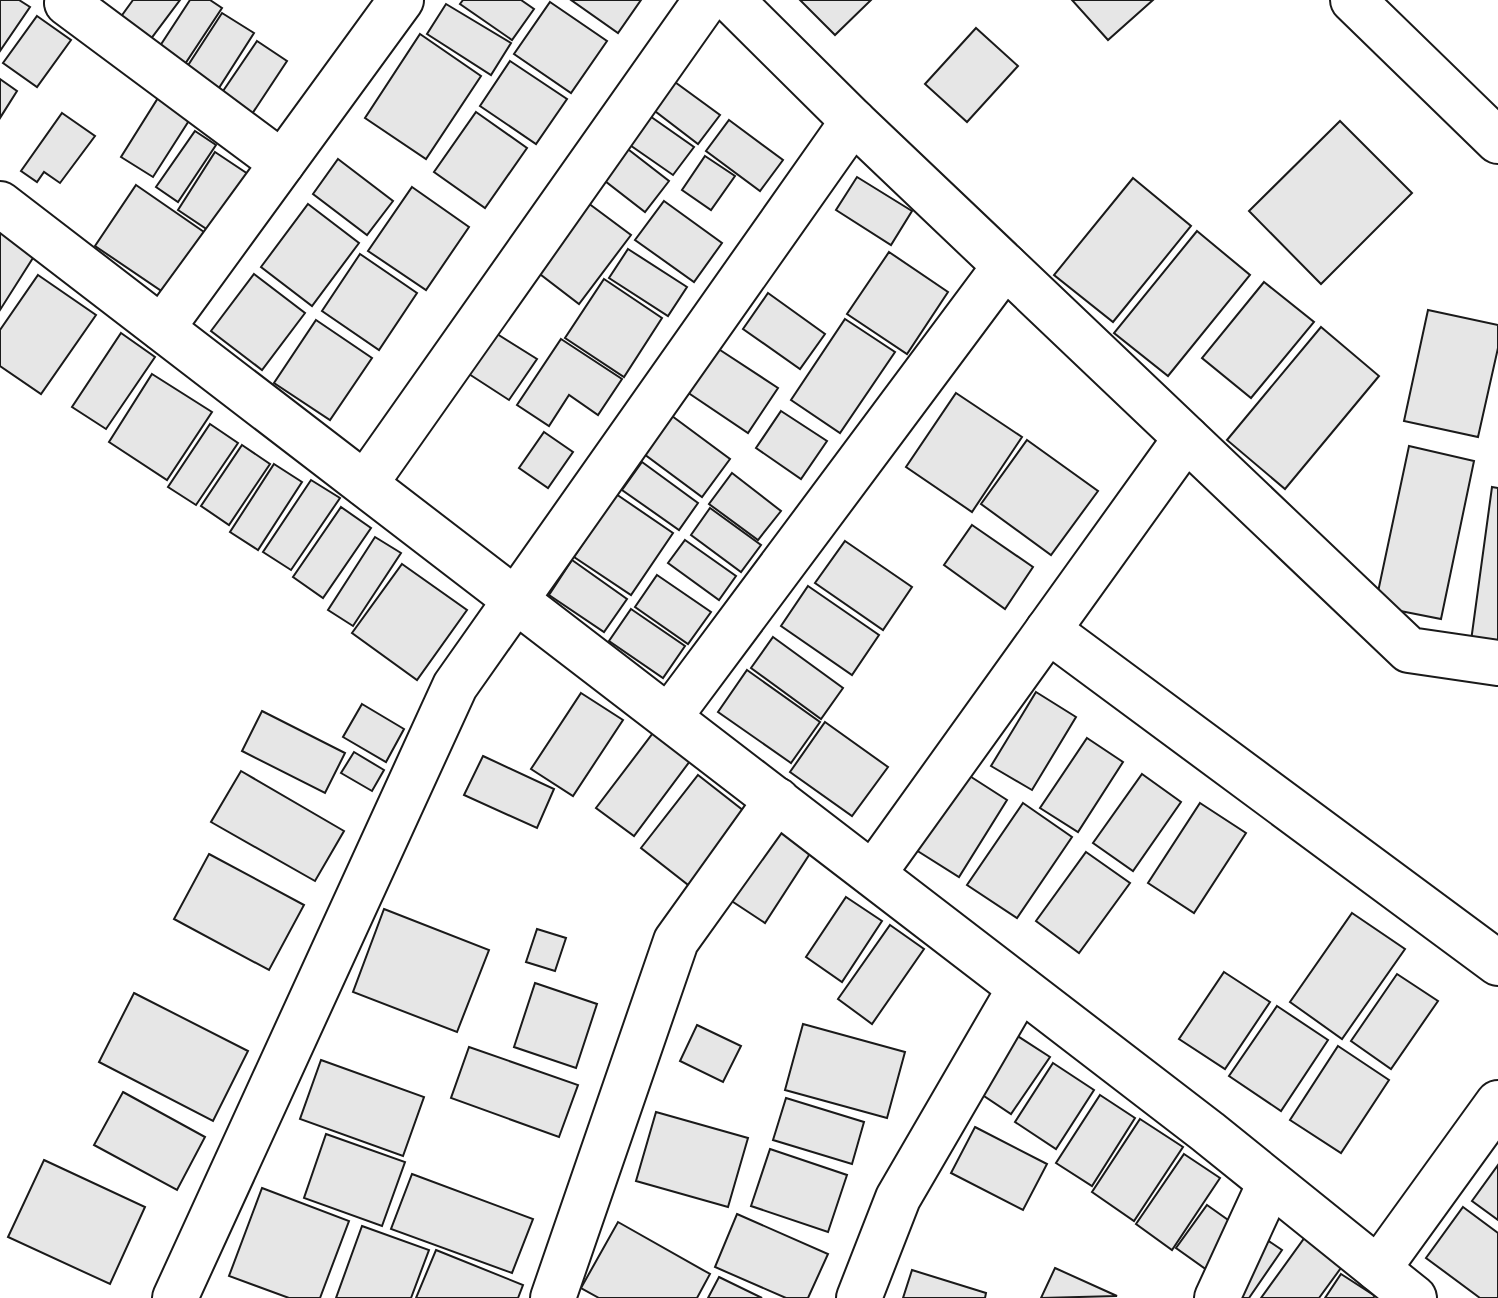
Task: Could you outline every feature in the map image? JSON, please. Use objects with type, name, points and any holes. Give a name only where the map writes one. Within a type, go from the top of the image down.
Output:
[{"type":"street","points":[[162,328],[401,0]]},
{"type":"street","points":[[365,484],[706,0]]},
{"type":"street","points":[[731,0],[853,121],[1409,650],[1498,663]]},
{"type":"street","points":[[1353,0],[1498,141]]},
{"type":"street","points":[[67,3],[282,163]]},
{"type":"street","points":[[175,1298],[455,686],[853,121]]},
{"type":"street","points":[[0,204],[873,874],[1414,1298]]},
{"type":"street","points":[[669,717],[1005,266]]},
{"type":"street","points":[[873,874],[1186,438]]},
{"type":"street","points":[[1048,630],[1498,963]]},
{"type":"street","points":[[553,1298],[676,941],[777,800]]},
{"type":"street","points":[[859,1298],[898,1198],[1020,988]]},
{"type":"street","points":[[1378,1269],[1498,1103]]},
{"type":"street","points":[[1217,1298],[1270,1183]]},
{"type":"building","points":[[0,0],[19,0],[30,7],[0,51]]},
{"type":"building","points":[[133,0],[180,0],[150,40],[120,18]]},
{"type":"building","points":[[190,0],[210,0],[222,8],[183,67],[158,49]]},
{"type":"building","points":[[463,0],[521,0],[534,9],[512,40],[460,4]]},
{"type":"building","points":[[571,0],[641,0],[618,33]]},
{"type":"building","points":[[800,0],[871,0],[835,35]]},
{"type":"building","points":[[1072,0],[1153,0],[1108,40]]},
{"type":"building","points":[[550,2],[607,41],[571,93],[514,54]]},
{"type":"building","points":[[446,4],[511,43],[491,75],[427,34]]},
{"type":"building","points":[[222,13],[254,33],[217,91],[185,70]]},
{"type":"building","points":[[37,16],[71,40],[37,87],[3,63]]},
{"type":"building","points":[[976,28],[1018,66],[967,122],[925,84]]},
{"type":"building","points":[[420,34],[481,76],[426,159],[365,118]]},
{"type":"building","points":[[257,41],[287,61],[250,117],[219,97]]},
{"type":"building","points":[[510,61],[567,99],[536,144],[480,106]]},
{"type":"building","points":[[668,77],[720,115],[698,144],[647,105]]},
{"type":"building","points":[[0,79],[17,91],[0,118]]},
{"type":"building","points":[[158,98],[190,119],[153,177],[121,157]]},
{"type":"building","points":[[476,112],[527,148],[485,208],[434,172]]},
{"type":"building","points":[[62,113],[95,136],[60,183],[44,172],[37,182],[21,171]]},
{"type":"building","points":[[647,114],[694,147],[673,175],[627,143]]},
{"type":"building","points":[[729,120],[783,160],[760,191],[706,151]]},
{"type":"building","points":[[1340,121],[1412,193],[1321,284],[1249,211]]},
{"type":"building","points":[[195,131],[216,145],[178,202],[156,187]]},
{"type":"building","points":[[620,143],[669,181],[645,212],[596,174]]},
{"type":"building","points":[[215,152],[248,174],[211,232],[178,210]]},
{"type":"building","points":[[705,156],[735,176],[711,210],[682,190]]},
{"type":"building","points":[[338,159],[393,201],[367,235],[313,194]]},
{"type":"building","points":[[857,177],[912,211],[891,245],[836,210]]},
{"type":"building","points":[[1133,178],[1191,226],[1113,322],[1054,275]]},
{"type":"building","points":[[136,185],[204,232],[163,292],[95,246]]},
{"type":"building","points":[[412,187],[469,227],[426,290],[368,251]]},
{"type":"building","points":[[584,200],[631,235],[579,304],[532,268]]},
{"type":"building","points":[[664,201],[722,243],[694,282],[635,240]]},
{"type":"building","points":[[308,204],[359,243],[312,306],[261,267]]},
{"type":"building","points":[[0,226],[38,250],[0,310]]},
{"type":"building","points":[[1197,231],[1250,275],[1168,376],[1114,333]]},
{"type":"building","points":[[628,249],[687,287],[668,316],[609,278]]},
{"type":"building","points":[[889,252],[948,292],[907,354],[847,314]]},
{"type":"building","points":[[360,254],[417,293],[379,350],[322,311]]},
{"type":"building","points":[[254,274],[305,313],[262,370],[211,331]]},
{"type":"building","points":[[38,275],[96,315],[41,394],[0,366],[0,330]]},
{"type":"building","points":[[604,279],[662,318],[624,377],[565,338]]},
{"type":"building","points":[[1264,282],[1314,322],[1251,398],[1202,358]]},
{"type":"building","points":[[768,293],[825,334],[800,369],[743,329]]},
{"type":"building","points":[[1428,310],[1498,325],[1498,348],[1478,437],[1404,421]]},
{"type":"building","points":[[845,319],[895,352],[840,433],[791,400]]},
{"type":"building","points":[[316,320],[372,358],[330,420],[274,383]]},
{"type":"building","points":[[478,322],[537,359],[509,400],[452,363]]},
{"type":"building","points":[[1321,327],[1379,376],[1285,489],[1227,440]]},
{"type":"building","points":[[121,333],[155,357],[106,429],[72,407]]},
{"type":"building","points":[[561,339],[622,379],[598,415],[569,395],[549,426],[517,405]]},
{"type":"building","points":[[717,348],[778,388],[748,433],[687,392]]},
{"type":"building","points":[[152,374],[212,412],[167,480],[109,442]]},
{"type":"building","points":[[956,393],[1022,437],[972,512],[906,467]]},
{"type":"building","points":[[781,411],[827,441],[801,479],[756,448]]},
{"type":"building","points":[[672,416],[730,459],[702,497],[644,454]]},
{"type":"building","points":[[210,424],[238,443],[196,505],[168,487]]},
{"type":"building","points":[[544,432],[573,452],[548,488],[519,468]]},
{"type":"building","points":[[1027,440],[1098,491],[1051,555],[981,504]]},
{"type":"building","points":[[242,445],[270,464],[229,525],[201,506]]},
{"type":"building","points":[[1409,446],[1474,461],[1441,619],[1375,606]]},
{"type":"building","points":[[642,462],[698,503],[679,530],[622,490]]},
{"type":"building","points":[[274,464],[302,482],[258,550],[230,532]]},
{"type":"building","points":[[732,473],[781,511],[758,540],[709,504]]},
{"type":"building","points":[[311,480],[340,498],[291,570],[263,552]]},
{"type":"building","points":[[1492,487],[1498,488],[1498,645],[1471,641]]},
{"type":"building","points":[[616,494],[673,533],[631,595],[574,557]]},
{"type":"building","points":[[341,507],[371,528],[323,598],[293,577]]},
{"type":"building","points":[[710,508],[761,545],[741,572],[691,535]]},
{"type":"building","points":[[972,525],[1033,567],[1005,609],[944,565]]},
{"type":"building","points":[[375,537],[401,553],[353,626],[328,610]]},
{"type":"building","points":[[685,540],[736,576],[719,600],[668,563]]},
{"type":"building","points":[[845,541],[912,587],[883,630],[815,583]]},
{"type":"building","points":[[572,560],[627,599],[604,632],[549,595]]},
{"type":"building","points":[[402,564],[467,610],[417,680],[352,633]]},
{"type":"building","points":[[657,575],[711,612],[688,644],[635,607]]},
{"type":"building","points":[[808,586],[879,635],[852,675],[781,626]]},
{"type":"building","points":[[631,609],[685,646],[663,678],[609,641]]},
{"type":"building","points":[[773,637],[843,688],[821,719],[751,668]]},
{"type":"building","points":[[747,670],[820,722],[791,763],[718,712]]},
{"type":"building","points":[[1036,692],[1076,717],[1032,790],[991,766]]},
{"type":"building","points":[[581,693],[623,720],[573,796],[531,769]]},
{"type":"building","points":[[362,704],[404,729],[386,762],[343,737]]},
{"type":"building","points":[[262,711],[345,753],[325,793],[242,751]]},
{"type":"building","points":[[825,722],[888,767],[852,816],[790,772]]},
{"type":"building","points":[[653,733],[690,761],[634,836],[596,808]]},
{"type":"building","points":[[1087,738],[1123,762],[1078,832],[1040,808]]},
{"type":"building","points":[[354,752],[384,770],[372,791],[341,773]]},
{"type":"building","points":[[483,756],[554,789],[537,828],[464,795]]},
{"type":"building","points":[[241,771],[344,831],[315,881],[211,822]]},
{"type":"building","points":[[965,773],[1007,800],[959,877],[916,850]]},
{"type":"building","points":[[1142,774],[1181,802],[1133,871],[1093,843]]},
{"type":"building","points":[[698,775],[758,822],[701,895],[641,848]]},
{"type":"building","points":[[1023,803],[1072,837],[1017,918],[967,885]]},
{"type":"building","points":[[1200,803],[1246,833],[1194,913],[1148,883]]},
{"type":"building","points":[[767,823],[811,852],[765,923],[721,894]]},
{"type":"building","points":[[1086,852],[1130,883],[1079,953],[1036,921]]},
{"type":"building","points":[[209,854],[304,905],[269,970],[174,919]]},
{"type":"building","points":[[846,897],[882,921],[842,982],[806,957]]},
{"type":"building","points":[[384,909],[489,950],[457,1032],[353,992]]},
{"type":"building","points":[[1352,913],[1405,949],[1342,1039],[1290,1002]]},
{"type":"building","points":[[890,925],[924,949],[872,1024],[838,999]]},
{"type":"building","points":[[537,929],[566,938],[555,971],[526,962]]},
{"type":"building","points":[[1224,972],[1270,1002],[1225,1069],[1179,1039]]},
{"type":"building","points":[[1397,974],[1438,1001],[1391,1069],[1351,1041]]},
{"type":"building","points":[[535,983],[597,1004],[576,1068],[514,1047]]},
{"type":"building","points":[[134,993],[248,1051],[213,1121],[99,1062]]},
{"type":"building","points":[[1277,1006],[1328,1040],[1281,1111],[1229,1076]]},
{"type":"building","points":[[803,1024],[905,1052],[887,1118],[785,1090]]},
{"type":"building","points":[[697,1025],[741,1046],[723,1082],[680,1061]]},
{"type":"building","points":[[1013,1033],[1050,1057],[1011,1114],[975,1090]]},
{"type":"building","points":[[1338,1046],[1389,1080],[1341,1153],[1290,1120]]},
{"type":"building","points":[[469,1047],[578,1085],[559,1137],[451,1098]]},
{"type":"building","points":[[321,1060],[424,1097],[403,1156],[300,1119]]},
{"type":"building","points":[[1053,1063],[1094,1090],[1056,1149],[1015,1122]]},
{"type":"building","points":[[123,1092],[205,1137],[177,1190],[94,1145]]},
{"type":"building","points":[[1100,1095],[1135,1118],[1092,1186],[1056,1163]]},
{"type":"building","points":[[786,1098],[864,1122],[852,1164],[773,1140]]},
{"type":"building","points":[[656,1112],[748,1138],[728,1207],[636,1181]]},
{"type":"building","points":[[1140,1119],[1183,1147],[1134,1221],[1092,1192]]},
{"type":"building","points":[[975,1127],[1047,1164],[1023,1210],[951,1173]]},
{"type":"building","points":[[326,1134],[405,1162],[382,1226],[304,1198]]},
{"type":"building","points":[[770,1149],[847,1175],[828,1232],[751,1206]]},
{"type":"building","points":[[1184,1154],[1220,1178],[1172,1250],[1136,1224]]},
{"type":"building","points":[[44,1160],[145,1207],[110,1284],[8,1237]]},
{"type":"building","points":[[1498,1165],[1498,1220],[1472,1201]]},
{"type":"building","points":[[412,1174],[533,1219],[512,1273],[391,1229]]},
{"type":"building","points":[[262,1188],[349,1221],[320,1298],[289,1298],[229,1276]]},
{"type":"building","points":[[1207,1205],[1238,1227],[1207,1270],[1176,1248]]},
{"type":"building","points":[[1463,1207],[1498,1233],[1498,1298],[1480,1298],[1426,1258]]},
{"type":"building","points":[[737,1214],[828,1254],[808,1298],[786,1298],[715,1267]]},
{"type":"building","points":[[618,1222],[710,1274],[697,1298],[599,1298],[581,1288]]},
{"type":"building","points":[[362,1226],[429,1250],[411,1298],[336,1298]]},
{"type":"building","points":[[1251,1229],[1282,1250],[1249,1298],[1231,1298]]},
{"type":"building","points":[[1308,1233],[1346,1261],[1319,1298],[1261,1298]]},
{"type":"building","points":[[436,1250],[523,1285],[518,1298],[416,1298]]},
{"type":"building","points":[[1055,1268],[1117,1296],[1041,1298]]},
{"type":"building","points":[[912,1270],[986,1293],[985,1298],[903,1298]]},
{"type":"building","points":[[1341,1274],[1375,1296],[1325,1298]]},
{"type":"building","points":[[719,1277],[762,1298],[708,1298]]}]
